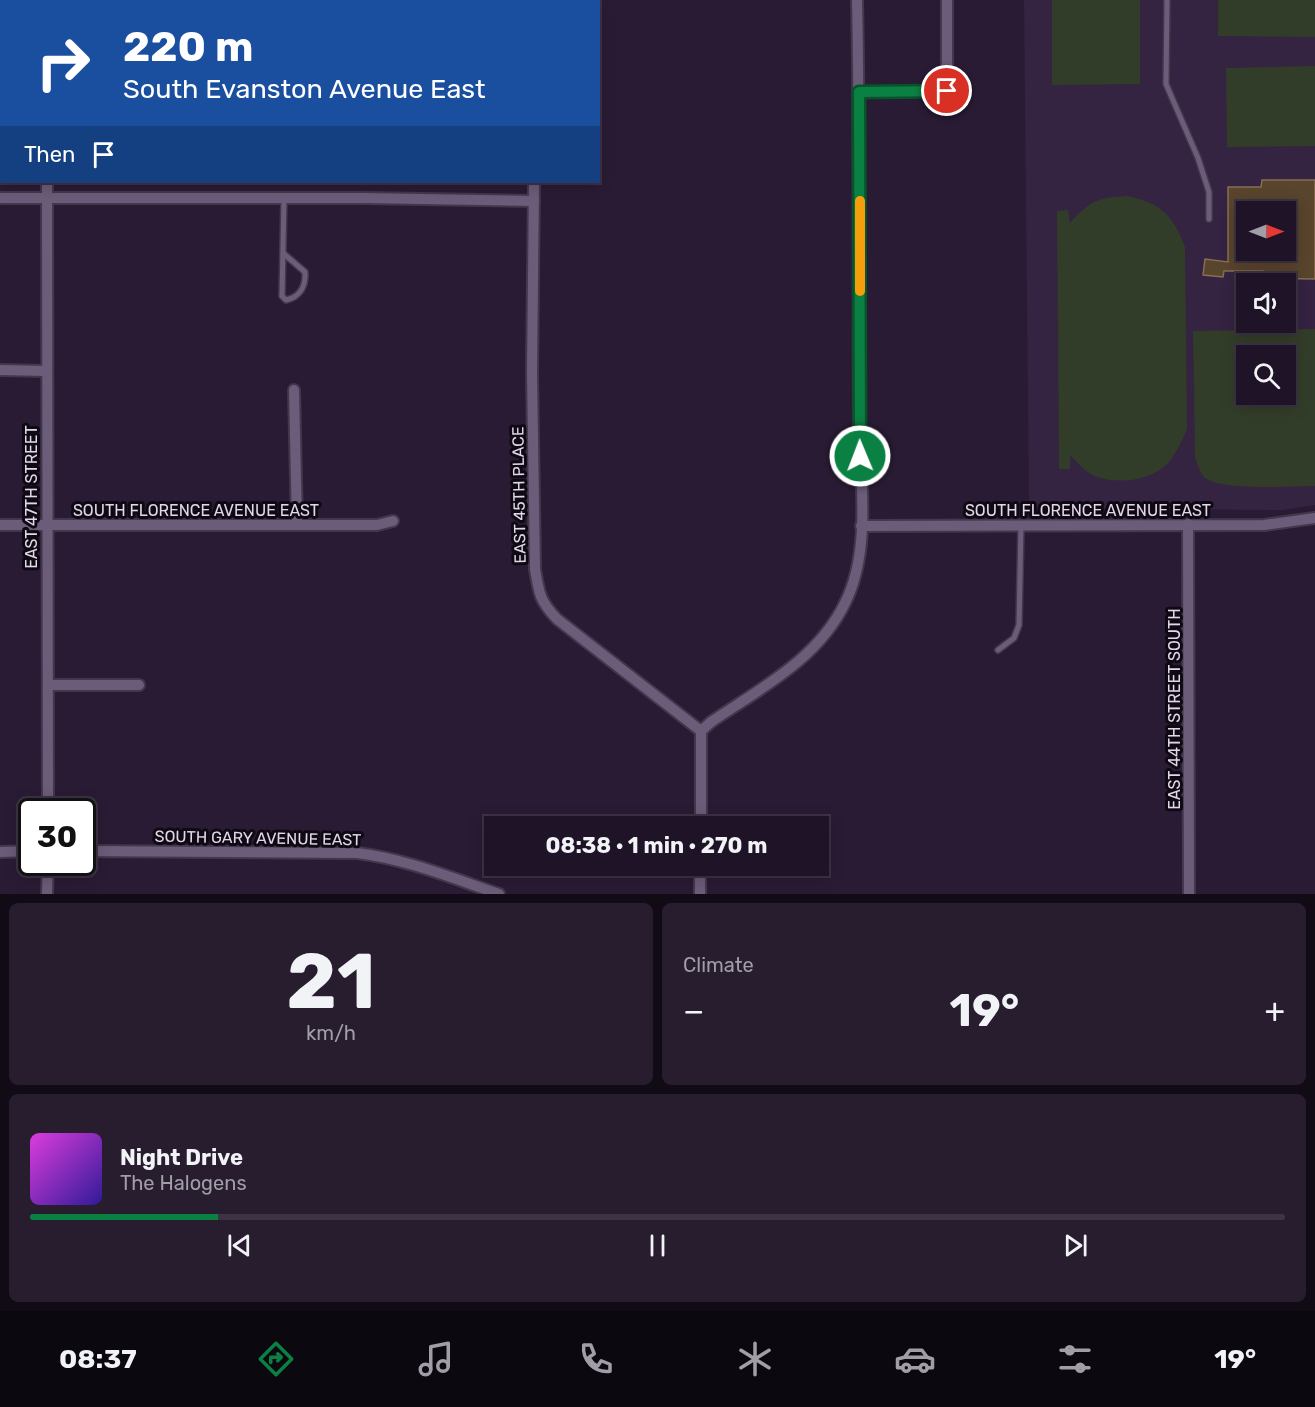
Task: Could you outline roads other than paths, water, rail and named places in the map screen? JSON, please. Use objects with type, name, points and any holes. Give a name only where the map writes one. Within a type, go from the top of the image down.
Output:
[{"type":"street","points":[[701,816],[701,731],[790,668],[820,640],[845,603],[855,579],[859,561],[861,526],[858,410],[857,0]]},
{"type":"street","points":[[859,92],[947,91],[947,0]]},
{"type":"street","name":"EAST 47TH STREET","points":[[47,183],[48,798]]},
{"type":"street","name":"EAST 45TH PLACE","points":[[534,183],[532,373],[535,569],[538,592],[544,605],[558,619],[701,731]]},
{"type":"street","points":[[0,198],[534,201]]},
{"type":"street","points":[[0,370],[46,370]]},
{"type":"street","points":[[294,390],[297,525]]},
{"type":"street","name":"SOUTH FLORENCE AVENUE EAST","points":[[861,526],[1264,525],[1315,518]]},
{"type":"street","name":"SOUTH FLORENCE AVENUE EAST","points":[[0,525],[377,525],[393,521]]},
{"type":"street","name":"EAST 44TH STREET SOUTH","points":[[1188,524],[1189,894]]},
{"type":"street","points":[[48,685],[139,685]]},
{"type":"street","points":[[0,852],[18,851]]},
{"type":"street","name":"SOUTH GARY AVENUE EAST","points":[[96,851],[357,853],[381,856],[417,866],[499,894]]},
{"type":"street","points":[[48,876],[48,894]]},
{"type":"street","points":[[700,876],[700,894]]},
{"type":"lane","points":[[1167,0],[1166,84],[1198,158],[1209,192],[1209,219]]},
{"type":"lane","points":[[283,253],[305,272],[306,279],[300,292],[294,298],[286,300],[282,296],[284,198]]},
{"type":"lane","points":[[998,650],[1014,638],[1019,625],[1021,525]]}]
